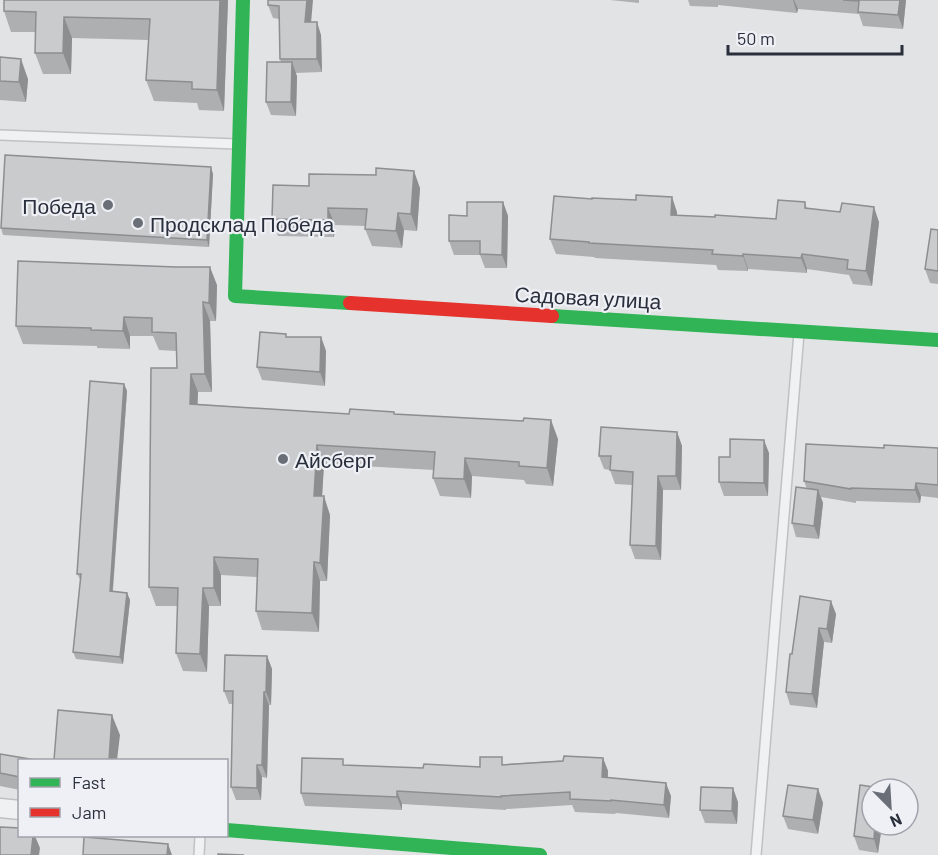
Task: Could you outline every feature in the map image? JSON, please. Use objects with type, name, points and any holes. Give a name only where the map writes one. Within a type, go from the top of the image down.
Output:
[{"type":"street","points":[[239,145],[243,0]]},
{"type":"street","name":"Садовая улица","points":[[239,145],[235,296],[938,340]]},
{"type":"street","points":[[0,808],[18,810]]},
{"type":"street","points":[[228,830],[540,855]]},
{"type":"lane","points":[[0,135],[239,145]]},
{"type":"lane","points":[[756,855],[799,331]]},
{"type":"lane","points":[[199,855],[200,837]]},
{"type":"building","points":[[4,0],[220,0],[217,90],[192,89],[192,82],[146,80],[150,19],[64,17],[63,53],[35,53],[36,12],[4,11]]},
{"type":"building","points":[[268,0],[307,0],[305,22],[317,22],[317,59],[280,59],[279,6],[268,5]]},
{"type":"building","points":[[843,0],[900,0],[898,15],[858,12],[859,1]]},
{"type":"building","points":[[0,57],[21,59],[19,82],[0,81]]},
{"type":"building","points":[[267,62],[292,62],[291,102],[266,102]]},
{"type":"building","name":"Победа","points":[[5,155],[211,167],[207,240],[1,228]]},
{"type":"building","points":[[376,168],[414,171],[411,214],[398,213],[396,231],[365,229],[367,209],[328,208],[328,220],[272,219],[273,185],[309,186],[309,174],[376,175]]},
{"type":"building","points":[[636,195],[672,197],[671,215],[776,219],[778,200],[805,202],[805,208],[840,212],[842,203],[874,207],[866,271],[847,269],[848,260],[802,254],[801,258],[743,254],[743,256],[712,254],[713,250],[550,239],[554,196],[636,200]]},
{"type":"building","points":[[467,202],[503,202],[502,255],[480,254],[480,241],[449,241],[449,215],[467,216]]},
{"type":"building","points":[[931,229],[938,230],[938,271],[925,269]]},
{"type":"building","points":[[18,261],[210,267],[209,303],[203,302],[205,374],[191,374],[190,404],[349,414],[350,409],[394,412],[394,414],[523,421],[524,418],[551,420],[547,468],[519,466],[519,462],[465,458],[464,479],[433,478],[435,452],[317,445],[314,496],[324,496],[320,563],[314,562],[312,613],[256,611],[258,559],[214,557],[214,588],[203,588],[200,654],[176,653],[178,588],[149,587],[151,368],[177,368],[176,333],[152,332],[152,318],[124,317],[123,331],[16,326]]},
{"type":"building","points":[[260,332],[286,334],[286,337],[321,337],[320,372],[257,367]]},
{"type":"building","points":[[90,381],[124,384],[110,591],[127,593],[120,657],[73,652],[81,574],[77,574]]},
{"type":"building","points":[[601,427],[677,432],[676,476],[658,476],[656,546],[630,545],[633,472],[610,470],[611,456],[599,456]]},
{"type":"building","points":[[730,439],[764,440],[764,483],[719,482],[719,457],[730,457]]},
{"type":"building","points":[[806,444],[938,448],[938,485],[916,483],[915,490],[851,489],[804,481]]},
{"type":"building","points":[[796,487],[818,490],[814,526],[792,523]]},
{"type":"building","points":[[800,596],[831,601],[827,629],[819,628],[812,694],[786,692]]},
{"type":"building","points":[[225,655],[267,656],[262,765],[257,765],[257,788],[231,787],[233,691],[224,691]]},
{"type":"building","points":[[58,710],[112,715],[109,759],[54,759]]},
{"type":"building","points":[[0,754],[30,759],[18,759],[18,777],[0,773]]},
{"type":"building","points":[[564,756],[603,758],[602,777],[666,783],[664,805],[570,799],[570,792],[501,797],[397,791],[397,797],[301,793],[302,758],[343,759],[343,765],[423,768],[424,764],[480,767],[480,757],[502,757],[502,765],[563,761]]},
{"type":"building","points":[[788,785],[818,789],[813,820],[783,816]]},
{"type":"building","points":[[860,785],[860,837],[854,836]]},
{"type":"building","points":[[701,787],[733,788],[732,811],[700,810]]},
{"type":"building","points":[[0,827],[18,828],[18,837],[33,837],[31,855],[0,855]]},
{"type":"building","points":[[84,837],[168,844],[167,855],[83,855]]},
{"type":"traffic: fast","points":[[243,0],[235,296],[350,303]]},
{"type":"traffic: fast","points":[[552,316],[938,340]]},
{"type":"traffic: fast","points":[[228,830],[540,855]]},
{"type":"traffic: jam","points":[[350,303],[552,316]]},
{"type":"place","name":"Победа","points":[[108,205]]},
{"type":"place","name":"Продсклад Победа","points":[[138,223]]},
{"type":"place","name":"Айсберг","points":[[283,459]]}]
